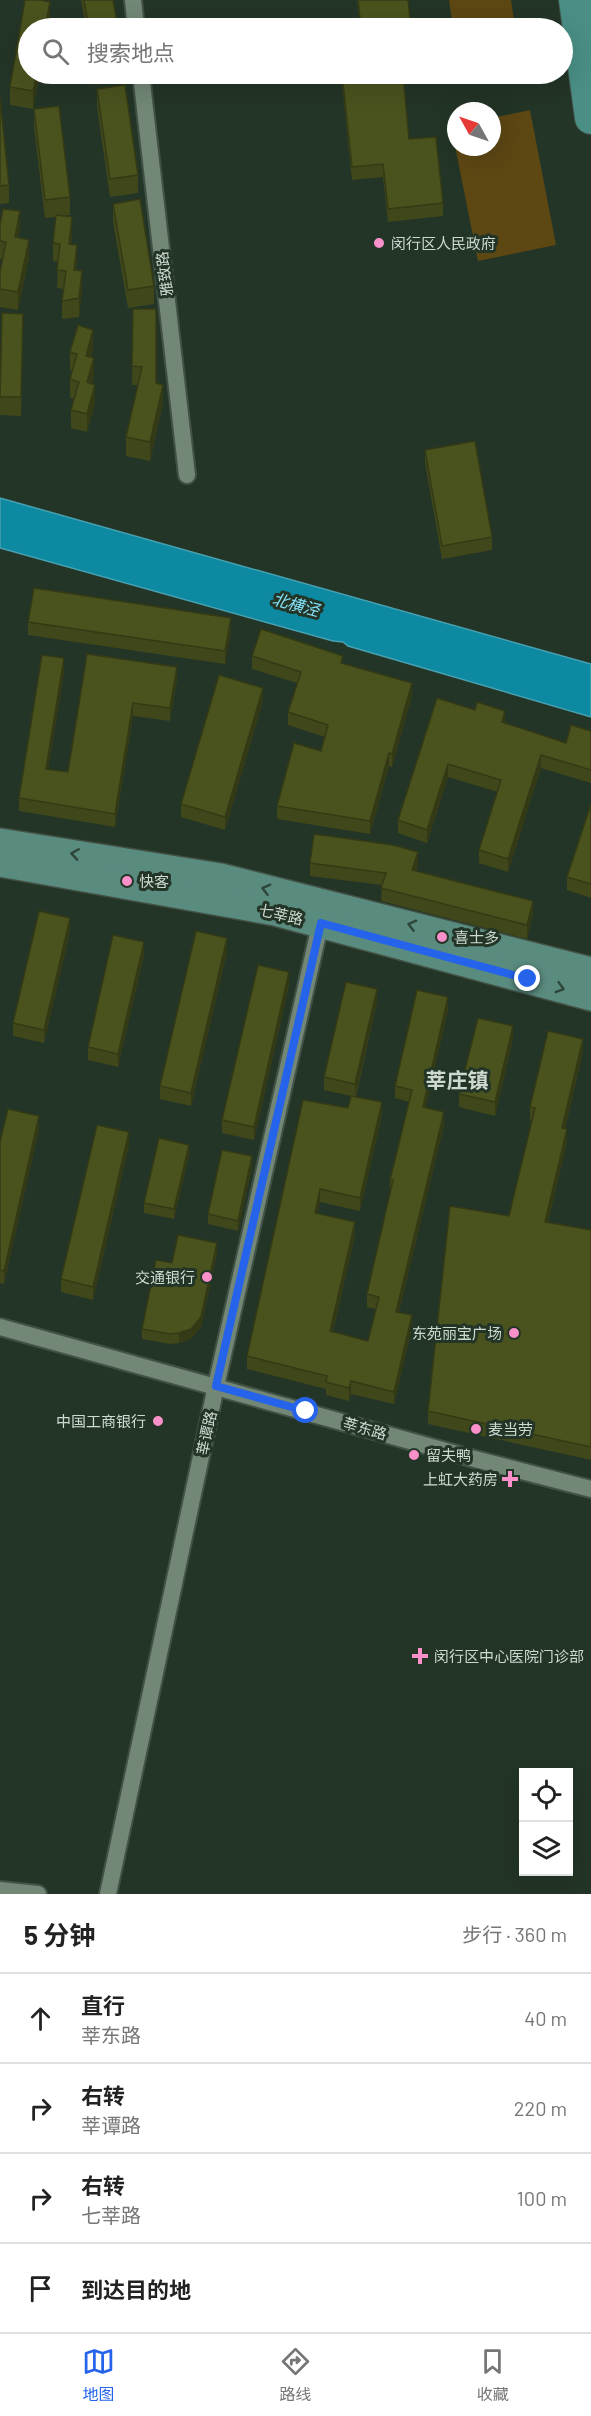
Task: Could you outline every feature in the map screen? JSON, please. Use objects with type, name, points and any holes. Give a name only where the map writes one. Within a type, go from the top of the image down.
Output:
[{"type":"highway","points":[[575,0],[591,118]]},
{"type":"main road","name":"七莘路","points":[[0,842],[221,877],[322,913],[591,997]]},
{"type":"main road","name":"七莘路","points":[[0,863],[275,912],[322,913],[591,970]]},
{"type":"street","points":[[133,0],[135,18]]},
{"type":"street","name":"雅致路","points":[[142,84],[187,475]]},
{"type":"street","name":"莘谭路","points":[[108,1894],[216,1386],[322,913]]},
{"type":"street","name":"莘东路","points":[[0,1327],[471,1458],[591,1489]]},
{"type":"street","points":[[0,1890],[38,1894]]},
{"type":"shaded area","points":[[449,0],[511,0],[514,18],[452,18]]},
{"type":"shaded area","points":[[530,110],[556,245],[478,261],[457,156],[501,156],[501,116]]},
{"type":"water","name":"北横泾","points":[[0,498],[591,664],[591,717],[348,646],[343,642],[0,548]]},
{"type":"building","points":[[25,0],[50,2],[47,18],[22,18]]},
{"type":"building","points":[[84,0],[113,0],[116,18],[87,18]]},
{"type":"building","points":[[358,0],[408,0],[410,18],[360,18]]},
{"type":"building","points":[[18,41],[18,84],[35,84],[33,91],[10,87]]},
{"type":"building","points":[[343,84],[404,84],[409,139],[436,137],[443,203],[388,209],[383,164],[352,167]]},
{"type":"building","points":[[125,85],[138,175],[110,179],[97,89]]},
{"type":"building","points":[[0,98],[9,185],[0,186]]},
{"type":"building","points":[[59,106],[70,197],[45,200],[34,109]]},
{"type":"building","points":[[140,199],[154,286],[128,290],[113,204]]},
{"type":"building","points":[[3,209],[20,211],[15,237],[29,240],[18,292],[0,289],[0,272],[6,242],[0,241]]},
{"type":"building","points":[[56,215],[72,217],[69,244],[77,245],[74,270],[82,271],[79,298],[62,301],[66,271],[57,270],[60,244],[53,243]]},
{"type":"building","points":[[133,309],[156,309],[156,383],[163,385],[150,442],[126,437],[142,367],[132,366]]},
{"type":"building","points":[[2,313],[23,314],[21,397],[0,397]]},
{"type":"building","points":[[78,325],[93,330],[86,356],[94,358],[87,382],[95,385],[87,414],[71,410],[79,382],[70,379],[77,354],[70,352]]},
{"type":"building","points":[[475,441],[492,537],[442,546],[425,450]]},
{"type":"building","points":[[34,588],[231,618],[225,651],[28,622]]},
{"type":"building","points":[[261,629],[343,656],[341,663],[412,683],[370,821],[277,806],[294,743],[321,751],[328,725],[288,712],[301,672],[252,656]]},
{"type":"building","points":[[87,654],[177,667],[170,708],[133,703],[115,814],[19,798],[42,655],[64,658],[46,769],[68,772]]},
{"type":"building","points":[[219,675],[263,688],[225,817],[181,804]]},
{"type":"building","points":[[437,698],[475,710],[477,702],[505,711],[502,722],[566,743],[571,725],[591,731],[591,770],[541,755],[508,859],[479,850],[501,780],[448,764],[427,830],[398,820]]},
{"type":"building","points":[[591,804],[591,884],[567,877]]},
{"type":"building","points":[[314,834],[393,845],[418,852],[412,870],[533,901],[527,925],[381,888],[386,873],[310,863]]},
{"type":"building","points":[[39,911],[70,918],[44,1030],[13,1023]]},
{"type":"building","points":[[196,931],[227,938],[191,1093],[160,1086]]},
{"type":"building","points":[[113,935],[144,942],[118,1054],[88,1047]]},
{"type":"building","points":[[258,965],[289,972],[254,1127],[222,1120]]},
{"type":"building","points":[[346,982],[377,989],[355,1084],[324,1077]]},
{"type":"building","points":[[417,990],[448,997],[423,1107],[444,1112],[396,1312],[412,1315],[394,1392],[351,1381],[349,1388],[326,1382],[327,1376],[247,1356],[303,1100],[348,1108],[351,1096],[382,1102],[360,1198],[320,1189],[315,1213],[355,1222],[330,1331],[368,1341],[379,1297],[367,1294],[393,1180],[390,1180],[412,1090],[395,1086]]},
{"type":"building","points":[[478,1018],[513,1026],[495,1102],[459,1094]]},
{"type":"building","name":"东苑丽宝广场","points":[[548,1031],[583,1039],[562,1128],[567,1129],[545,1222],[591,1230],[591,1447],[428,1411],[450,1206],[509,1216],[535,1108],[530,1107]]},
{"type":"building","points":[[8,1109],[39,1116],[4,1271],[0,1270],[0,1142]]},
{"type":"building","points":[[97,1125],[129,1132],[93,1287],[61,1279]]},
{"type":"building","points":[[159,1138],[189,1145],[174,1209],[144,1203]]},
{"type":"building","points":[[222,1150],[252,1156],[238,1221],[208,1214]]},
{"type":"building","points":[[178,1235],[217,1243],[201,1317],[191,1329],[179,1333],[170,1334],[142,1329],[156,1260],[172,1263]]},
{"type":"place","name":"闵行区人民政府","points":[[379,243]]},
{"type":"place","name":"快客","points":[[127,881]]},
{"type":"place","name":"喜士多","points":[[442,937]]},
{"type":"place","name":"交通银行","points":[[207,1277]]},
{"type":"place","name":"东苑丽宝广场","points":[[514,1333]]},
{"type":"place","name":"中国工商银行","points":[[158,1421]]},
{"type":"place","name":"麦当劳","points":[[476,1429]]},
{"type":"place","name":"留夫鸭","points":[[414,1455]]},
{"type":"place","name":"上虹大药房","points":[[510,1479]]},
{"type":"place","name":"闵行区中心医院门诊部","points":[[420,1656]]},
{"type":"district","name":"莘庄镇","points":[[457,1079]]},
{"type":"route","points":[[306,1411],[216,1386],[321,923],[528,979]]}]
